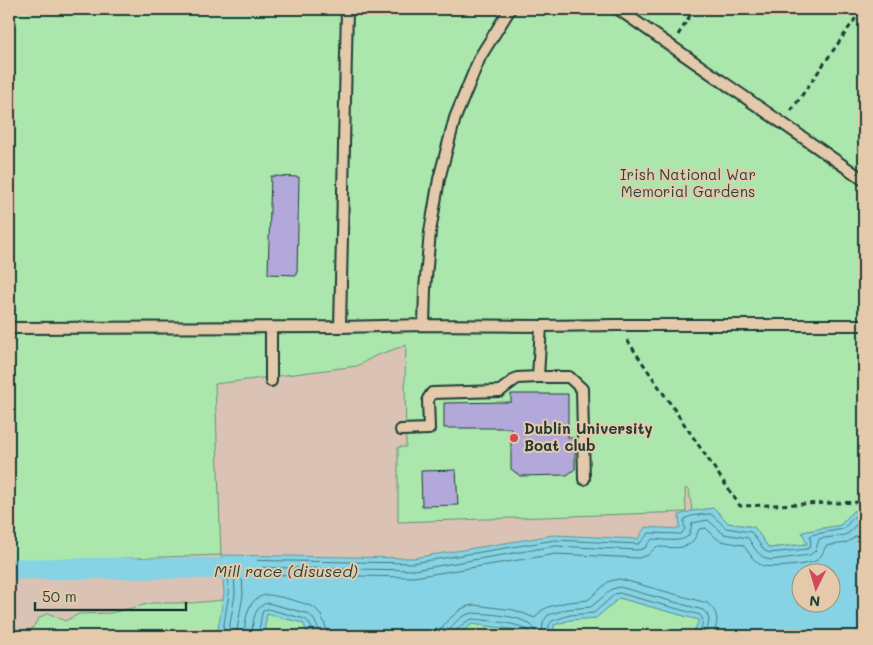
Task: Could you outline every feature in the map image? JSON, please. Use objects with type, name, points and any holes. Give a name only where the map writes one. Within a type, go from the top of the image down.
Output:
[{"type":"lane","points":[[340,327],[347,9]]},
{"type":"lane","points":[[424,325],[430,232],[439,179],[455,118],[480,57],[510,9]]},
{"type":"lane","points":[[618,9],[864,180]]},
{"type":"lane","points":[[9,328],[424,325],[864,325]]},
{"type":"lane","points":[[538,377],[540,326]]},
{"type":"lane","points":[[271,327],[271,381]]},
{"type":"lane","points":[[401,430],[429,429],[428,399],[432,393],[500,391],[517,378],[569,377],[582,389],[584,479]]},
{"type":"path","points":[[671,46],[694,9]]},
{"type":"path","points":[[783,124],[862,9]]},
{"type":"path","points":[[617,325],[740,506],[864,502]]},
{"type":"green space","name":"Irish National War Memorial Gardens","points":[[9,9],[864,9],[864,511],[853,511],[841,525],[803,532],[807,544],[769,548],[754,527],[728,523],[714,508],[692,511],[689,489],[685,489],[686,512],[398,522],[398,447],[406,447],[406,345],[375,356],[357,366],[215,384],[221,555],[9,562]]},
{"type":"green space","points":[[619,598],[699,620],[692,636],[553,636],[554,625],[570,620],[596,618]]},
{"type":"green space","points":[[223,600],[217,636],[27,636],[39,618],[48,613],[65,621],[79,614],[111,613],[152,603],[192,603]]},
{"type":"green space","points":[[267,614],[303,623],[309,636],[263,636]]},
{"type":"green space","points":[[472,624],[511,629],[529,636],[457,636]]},
{"type":"water","points":[[714,508],[728,523],[754,527],[769,548],[807,544],[802,532],[841,525],[853,511],[864,511],[864,636],[692,636],[699,620],[619,598],[596,618],[570,620],[554,625],[553,636],[529,636],[511,629],[472,624],[457,636],[309,636],[303,623],[267,614],[263,636],[217,636],[224,593],[221,555],[413,558],[554,535],[638,539],[645,527],[680,529],[679,515]]},
{"type":"building","points":[[271,176],[299,177],[297,275],[268,274]]},
{"type":"building","points":[[511,394],[568,394],[568,438],[575,438],[575,469],[567,475],[520,476],[511,469],[511,428],[444,428],[444,403],[511,402]]},
{"type":"building","points":[[456,470],[458,505],[422,506],[421,471]]},
{"type":"waterway","name":"Mill race (disused)","points":[[9,569],[251,569]]},
{"type":"place","name":"Dublin University Boat club","points":[[514,438]]}]
